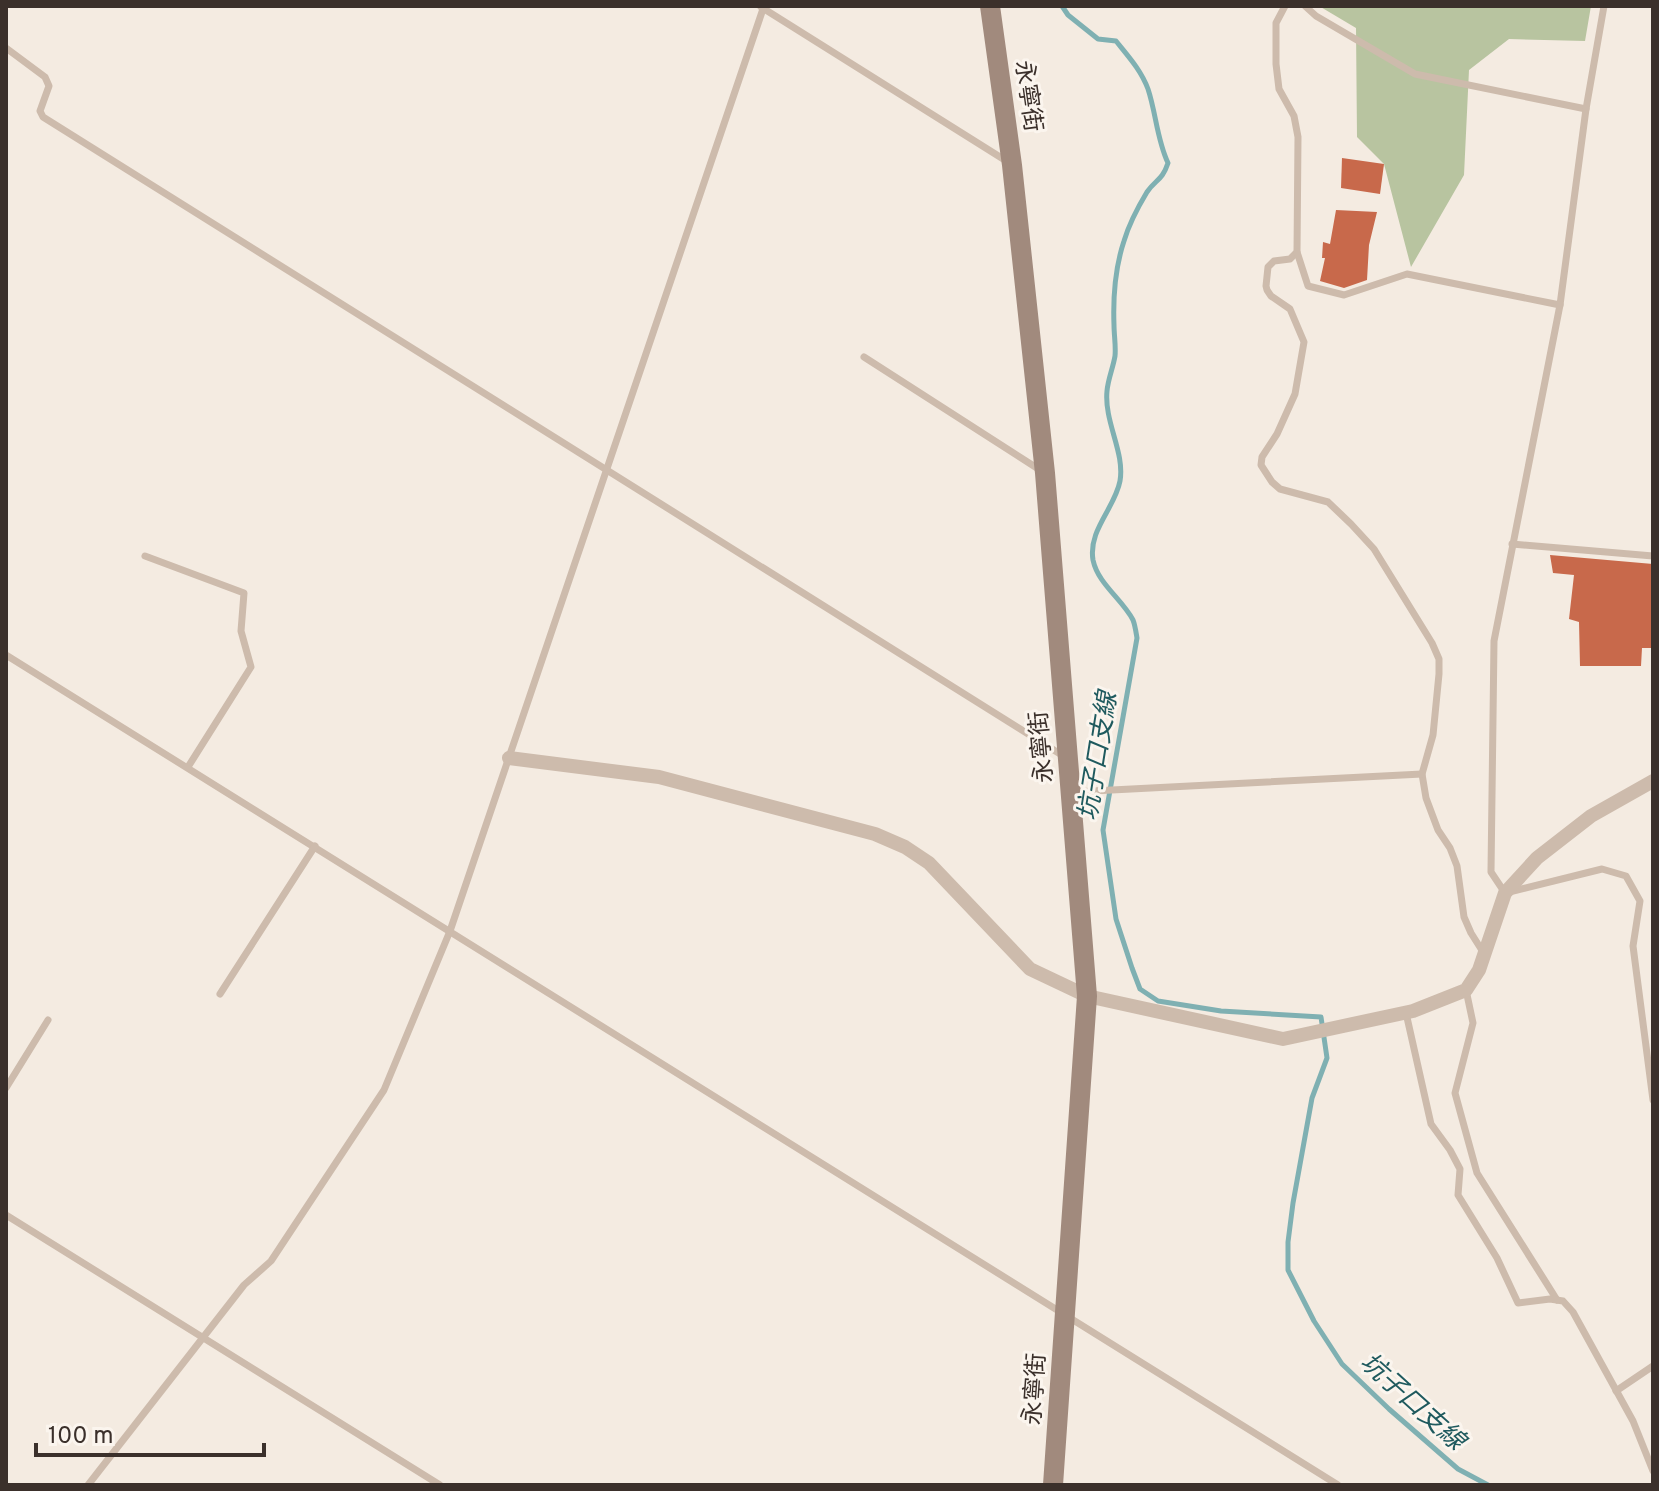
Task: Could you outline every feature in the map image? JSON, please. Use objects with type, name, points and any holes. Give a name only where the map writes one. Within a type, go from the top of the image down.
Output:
[{"type":"street","name":"永寧街","points":[[990,6],[1012,165],[1045,473],[1087,996],[1053,1485]]},
{"type":"street","points":[[509,758],[659,777],[875,834],[905,847],[929,863],[1030,969],[1087,996],[1283,1039],[1406,1013],[1466,990],[1479,970],[1505,893],[1537,858],[1591,816],[1653,781]]},
{"type":"lane","points":[[1285,6],[1276,23],[1276,64],[1279,89],[1294,116],[1298,137],[1297,252],[1308,286],[1344,295],[1407,274],[1560,305]]},
{"type":"lane","points":[[1305,6],[1316,16],[1415,74],[1586,109]]},
{"type":"lane","points":[[1604,6],[1586,109],[1560,305],[1494,641],[1491,872],[1505,893],[1602,869],[1626,876],[1640,901],[1633,946],[1653,1100]]},
{"type":"lane","points":[[88,1485],[244,1285],[271,1261],[384,1090],[450,931],[762,7],[1012,165]]},
{"type":"lane","points":[[6,48],[45,77],[49,86],[40,111],[43,117],[1068,758]]},
{"type":"lane","points":[[1297,252],[1290,259],[1274,261],[1268,267],[1268,293],[1290,309],[1304,342],[1295,394],[1277,434],[1262,457],[1261,465],[1280,489],[1328,502],[1351,524],[1374,549],[1432,643],[1439,659],[1439,674],[1433,735],[1422,774],[1426,798],[1457,866],[1464,917],[1484,954]]},
{"type":"lane","points":[[864,357],[1045,473]]},
{"type":"lane","points":[[1512,544],[1653,556]]},
{"type":"lane","points":[[145,556],[244,593],[241,631],[251,667],[188,767]]},
{"type":"lane","points":[[6,655],[1338,1485]]},
{"type":"lane","points":[[1071,792],[1422,774]]},
{"type":"lane","points":[[220,994],[315,846]]},
{"type":"lane","points":[[1466,990],[1473,1023],[1455,1093],[1477,1173],[1557,1300]]},
{"type":"lane","points":[[1406,1013],[1431,1124],[1460,1169],[1458,1195],[1497,1258],[1518,1303],[1557,1300],[1563,1301],[1573,1312],[1633,1421],[1653,1471]]},
{"type":"lane","points":[[6,1088],[48,1020]]},
{"type":"lane","points":[[6,1215],[440,1485]]},
{"type":"lane","points":[[1616,1391],[1653,1366]]},
{"type":"green space","points":[[1319,6],[1591,6],[1585,41],[1509,39],[1469,70],[1464,175],[1411,267],[1384,164],[1357,137],[1356,28]]},
{"type":"building","points":[[1342,158],[1384,164],[1380,194],[1341,188]]},
{"type":"building","points":[[1336,210],[1377,212],[1369,245],[1367,280],[1344,288],[1320,281],[1325,258],[1322,258],[1323,242],[1330,244]]},
{"type":"building","points":[[1550,555],[1653,564],[1653,648],[1642,648],[1641,666],[1580,666],[1579,622],[1569,619],[1574,575],[1553,573]]},
{"type":"waterway","name":"坑子口支線","points":[[1062,6],[1068,15],[1098,39],[1116,41],[1138,69],[1148,89],[1168,163],[1134,216],[1118,262],[1114,304],[1115,356],[1107,403],[1121,470],[1117,491],[1098,529],[1093,549],[1096,569],[1133,620],[1137,638],[1103,830],[1116,919],[1140,989],[1158,1001],[1221,1011],[1321,1017],[1327,1058],[1312,1098],[1293,1203],[1288,1270],[1314,1321],[1342,1364],[1458,1469],[1488,1485]]}]
